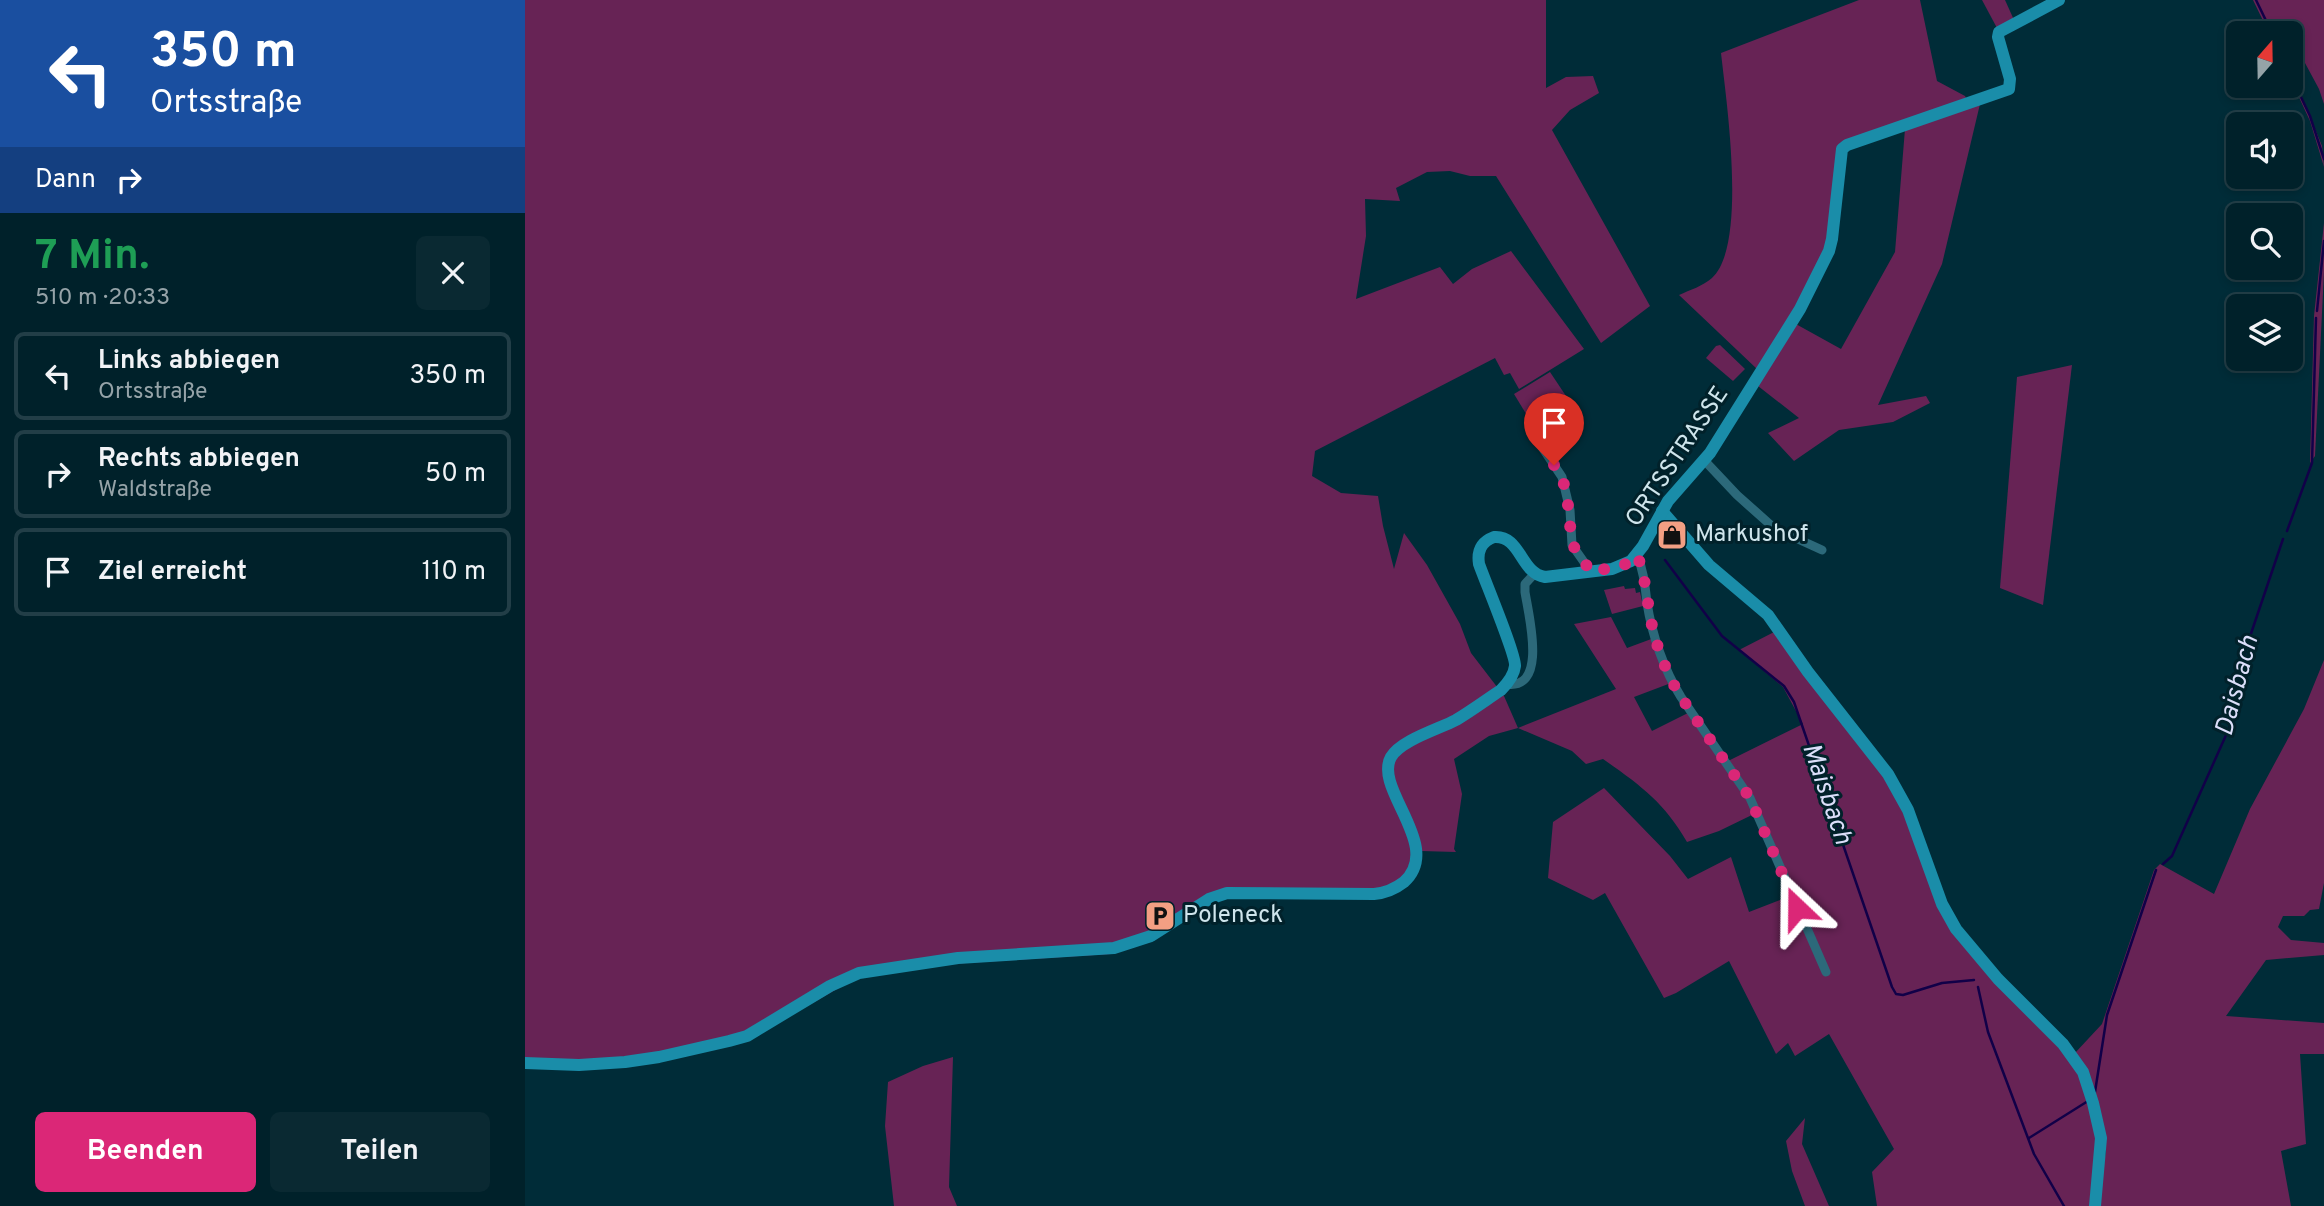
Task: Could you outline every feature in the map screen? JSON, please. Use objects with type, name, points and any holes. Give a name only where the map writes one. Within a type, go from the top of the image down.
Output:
[{"type":"street","name":"ORTSSTRASSE","points":[[1535,573],[1545,577],[1591,572],[1624,565],[1637,555],[1675,492],[1705,460],[1800,309],[1831,246],[1842,149],[2009,89],[2010,79],[1999,32],[2059,0]]},
{"type":"street","points":[[1538,441],[1562,477],[1570,510],[1572,544],[1591,572]]},
{"type":"street","points":[[1705,460],[1737,495],[1774,528],[1822,550]]},
{"type":"street","points":[[1662,511],[1709,565],[1768,615],[1808,672],[1888,774],[1908,810],[1942,904],[1956,929],[1998,979],[2079,1063],[2093,1103],[2101,1142],[2095,1206]]},
{"type":"street","points":[[525,1063],[579,1065],[625,1062],[729,1041],[747,1036],[830,986],[859,973],[958,958],[1114,948],[1151,936],[1209,899],[1227,893],[1383,893],[1398,887],[1407,879],[1416,861],[1416,848],[1391,782],[1388,768],[1392,756],[1409,743],[1456,720],[1503,687],[1514,670],[1515,661],[1479,565],[1481,547],[1490,538],[1497,536],[1514,545],[1535,573],[1525,584],[1534,642],[1533,657],[1529,671],[1521,682],[1503,687]]},
{"type":"street","points":[[1637,555],[1645,575],[1654,631],[1671,680],[1750,798],[1826,972]]},
{"type":"shaded area","points":[[525,0],[1546,0],[1546,88],[1566,77],[1593,76],[1599,93],[1570,110],[1552,130],[1650,306],[1601,343],[1496,176],[1470,176],[1450,171],[1427,172],[1396,188],[1400,201],[1365,199],[1366,236],[1356,299],[1440,267],[1453,284],[1472,269],[1511,251],[1584,349],[1519,389],[1510,373],[1504,375],[1495,358],[1315,451],[1312,476],[1341,493],[1378,496],[1394,569],[1404,533],[1427,565],[1460,624],[1471,653],[1504,696],[1518,728],[1489,736],[1454,759],[1462,794],[1454,849],[1456,852],[1421,851],[1407,886],[1384,896],[1234,895],[1191,913],[1111,954],[936,965],[856,978],[747,1041],[657,1062],[525,1065]]},
{"type":"shaded area","points":[[1859,0],[1920,0],[1937,81],[1965,96],[1967,100],[1839,148],[1827,249],[1795,310],[1757,369],[1679,295],[1712,278],[1723,261],[1729,235],[1732,170],[1721,53]]},
{"type":"shaded area","points":[[1982,0],[2005,0],[2014,20],[1997,28]]},
{"type":"shaded area","points":[[2253,0],[2324,0],[2324,104],[2319,89],[2305,63],[2303,64],[2303,21],[2263,21]]},
{"type":"shaded area","points":[[2299,98],[2302,98],[2322,146],[2324,167],[2310,121]]},
{"type":"shaded area","points":[[1980,104],[1942,264],[1878,405],[1926,396],[1930,403],[1893,422],[1839,430],[1794,461],[1768,433],[1799,418],[1758,386],[1794,323],[1841,349],[1895,252],[1905,129]]},
{"type":"shaded area","points":[[2324,223],[2315,456],[2310,463],[2314,316]]},
{"type":"shaded area","points":[[1720,345],[1745,369],[1733,381],[1706,358]]},
{"type":"shaded area","points":[[2072,365],[2043,605],[2000,588],[2017,377]]},
{"type":"shaded area","points":[[1550,372],[1580,417],[1543,442],[1514,394]]},
{"type":"shaded area","points":[[1624,586],[1625,589],[1635,588],[1636,593],[1640,592],[1643,606],[1612,614],[1604,590]]},
{"type":"shaded area","points":[[1611,617],[1627,648],[1654,638],[1671,683],[1634,697],[1652,731],[1688,713],[1724,763],[1803,724],[1783,687],[1739,650],[1778,630],[1889,778],[1943,911],[2077,1067],[2099,1137],[2093,1206],[1877,1206],[1872,1172],[1894,1149],[1829,1034],[1795,1056],[1788,1043],[1776,1054],[1729,961],[1664,998],[1605,893],[1593,900],[1548,878],[1553,822],[1604,788],[1670,856],[1688,879],[1731,857],[1749,912],[1790,896],[1754,814],[1719,831],[1687,842],[1650,795],[1603,759],[1586,764],[1572,751],[1518,728],[1616,689],[1574,624]]},
{"type":"shaded area","points":[[2324,660],[2324,883],[2319,909],[2310,910],[2304,916],[2283,916],[2278,927],[2291,940],[2324,943],[2324,955],[2266,960],[2226,1016],[2324,1023],[2324,1054],[2300,1054],[2306,1144],[2281,1151],[2291,1206],[2098,1206],[2106,1150],[2075,1053],[2102,1024],[2154,870],[2160,864],[2214,894],[2250,809],[2304,709]]},
{"type":"shaded area","points":[[953,1057],[949,1187],[957,1206],[894,1206],[885,1126],[888,1082],[923,1066]]},
{"type":"shaded area","points":[[1805,1118],[1802,1144],[1829,1206],[1805,1206],[1792,1171],[1786,1141]]},
{"type":"waterway","name":"Daisbach","points":[[2256,0],[2266,21]]},
{"type":"waterway","name":"Daisbach","points":[[2301,98],[2324,159]]},
{"type":"waterway","name":"Daisbach","points":[[2317,311],[2324,241]]},
{"type":"waterway","name":"Daisbach","points":[[2287,531],[2312,463],[2316,318]]},
{"type":"waterway","name":"Daisbach","points":[[2163,864],[2172,856],[2239,705],[2237,675],[2283,539]]},
{"type":"waterway","name":"Maisbach","points":[[1665,560],[1722,636],[1784,686],[1794,702],[1896,994],[1903,995],[1942,983],[1974,980]]},
{"type":"waterway","name":"Daisbach","points":[[2095,1092],[2107,1015],[2156,870]]},
{"type":"waterway","name":"Maisbach","points":[[1978,987],[1988,1032],[2034,1154],[2064,1206]]},
{"type":"waterway","name":"Daisbach","points":[[2029,1138],[2088,1101]]},
{"type":"place","name":"Markushof","points":[[1672,535]]},
{"type":"place","name":"Poleneck","points":[[1160,916]]},
{"type":"route","points":[[1554,465],[1562,477],[1567,496],[1572,544],[1591,572],[1624,565],[1637,555],[1645,575],[1654,631],[1671,680],[1750,798],[1797,908]]}]
